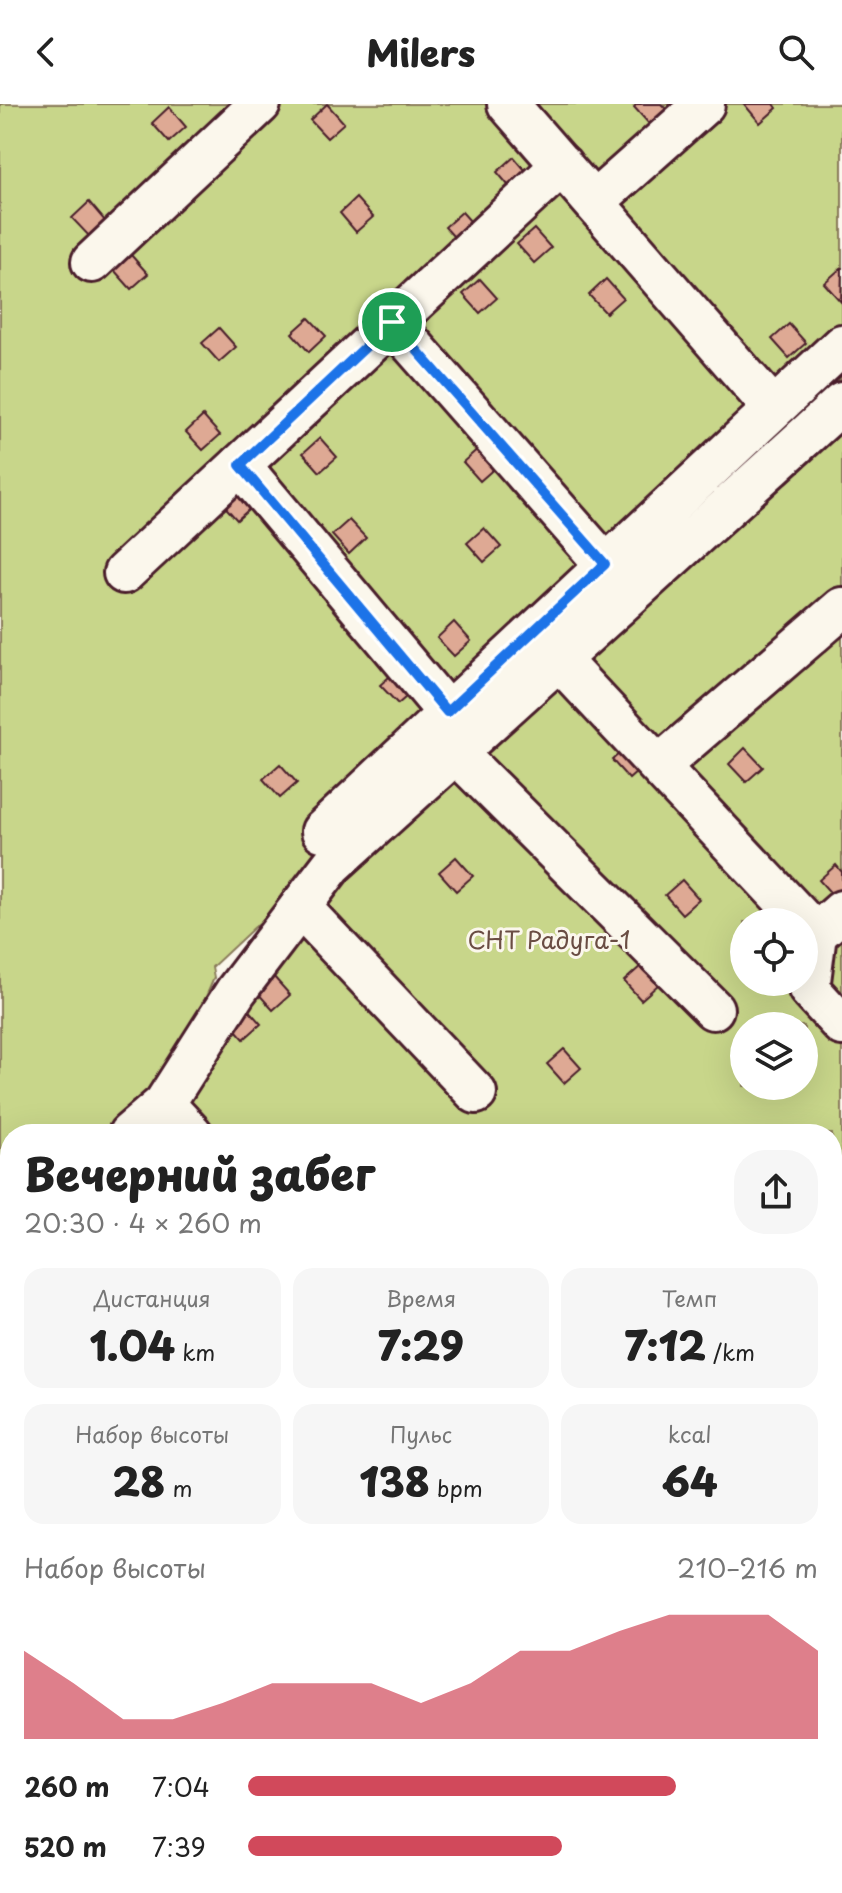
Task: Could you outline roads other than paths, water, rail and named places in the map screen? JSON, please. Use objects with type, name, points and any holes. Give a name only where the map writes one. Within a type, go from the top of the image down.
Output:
[{"type":"street","points":[[92,262],[260,104]]},
{"type":"street","points":[[508,104],[772,407]]},
{"type":"street","points":[[594,202],[704,104]]},
{"type":"street","points":[[124,573],[562,165]]},
{"type":"street","points":[[392,322],[605,564]]},
{"type":"street","points":[[322,831],[772,407],[842,345]]},
{"type":"street","points":[[141,1124],[164,1104],[236,991],[332,865],[842,403]]},
{"type":"street","points":[[240,465],[447,712]]},
{"type":"street","points":[[659,766],[842,608]]},
{"type":"street","points":[[559,660],[659,766],[829,923],[809,989],[842,1025]]},
{"type":"street","points":[[456,753],[713,1009]]},
{"type":"street","points":[[300,907],[476,1093]]},
{"type":"street","points":[[164,1104],[183,1124]]},
{"type":"park label","name":"СНТ Радуга-1","points":[[549,941]]}]
